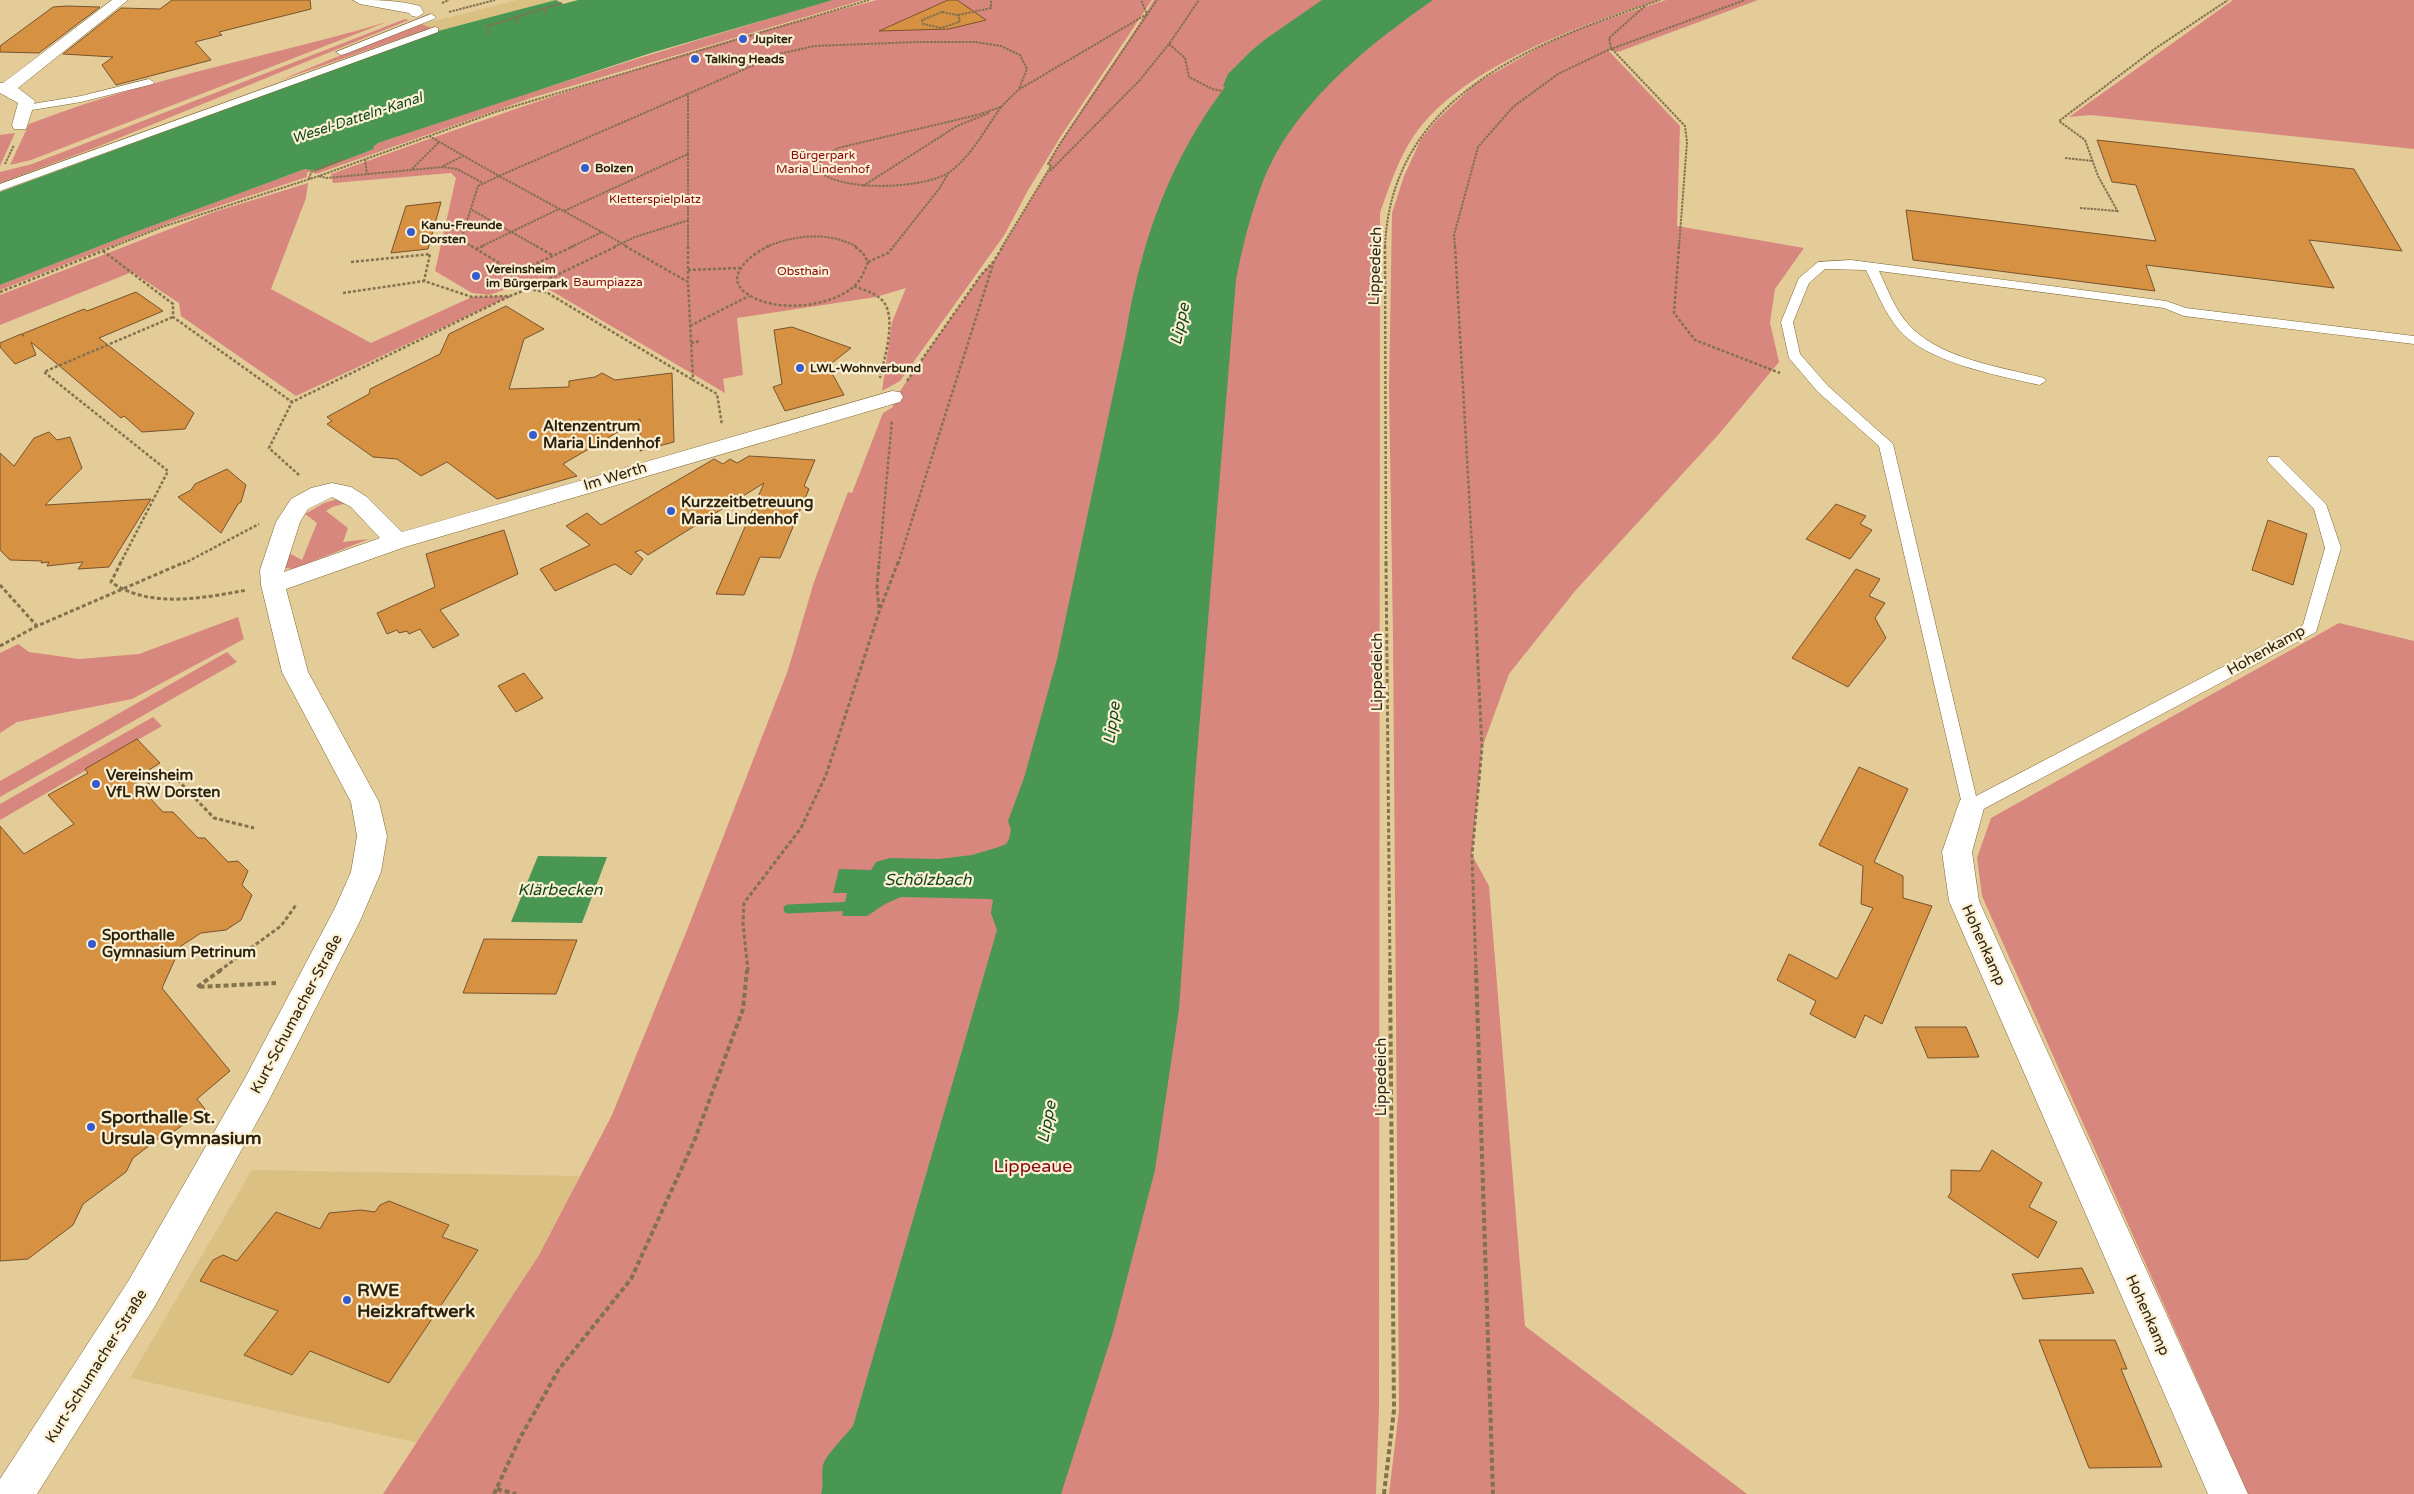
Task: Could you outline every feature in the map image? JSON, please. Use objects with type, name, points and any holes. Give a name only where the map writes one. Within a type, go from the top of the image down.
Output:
[{"type":"street","points":[[20,125],[27,101],[4,88],[121,0]]},
{"type":"street","points":[[360,0],[415,10],[424,15]]},
{"type":"street","name":"Im Werth","points":[[272,585],[397,541],[884,399]]},
{"type":"street","points":[[272,585],[272,570],[288,522],[300,504],[319,493],[332,490],[347,495],[359,502],[397,541]]},
{"type":"street","name":"Kurt-Schumacher-Straße","points":[[14,1494],[142,1293],[256,1091],[349,912],[366,872],[372,836],[365,802],[295,672],[272,585]]},
{"type":"street","name":"Hohenkamp","points":[[1970,808],[1957,852],[1964,901],[2228,1494]]},
{"type":"lane","points":[[171,125],[373,39],[424,15]]},
{"type":"lane","points":[[0,188],[435,30]]},
{"type":"lane","points":[[26,108],[81,99],[149,82]]},
{"type":"lane","points":[[1970,808],[1886,444],[1822,390],[1794,355],[1787,322],[1803,281],[1822,264],[1851,264],[2166,306],[2184,312],[2414,340]]},
{"type":"lane","points":[[1871,267],[1898,322],[1928,348],[1943,355],[2039,381]]},
{"type":"lane","name":"Hohenkamp","points":[[1970,808],[2310,628],[2333,548],[2321,507],[2274,460]]},
{"type":"path","points":[[424,15],[495,0]]},
{"type":"path","points":[[0,292],[171,224],[319,176],[586,82],[869,0]]},
{"type":"path","points":[[957,15],[960,18],[959,22],[945,28],[928,27],[923,24],[922,20],[933,14],[950,13],[957,15],[990,8],[992,0]]},
{"type":"path","points":[[1141,0],[1147,14]]},
{"type":"path","points":[[884,399],[900,391],[981,275],[994,261],[1046,175],[1051,166],[1048,164],[1059,145],[1156,0]]},
{"type":"path","points":[[1046,175],[1139,81],[1169,44],[1198,0]]},
{"type":"path","points":[[1654,0],[1609,38],[1611,48],[1685,126],[1687,142],[1674,313],[1695,340],[1822,390]]},
{"type":"path","name":"Lippedeich","points":[[1384,1494],[1394,1410],[1384,289],[1388,213],[1401,175],[1418,139],[1435,118],[1473,84],[1500,65],[1535,46],[1660,0]]},
{"type":"path","points":[[1494,1494],[1472,855],[1482,748],[1454,235],[1478,147],[1513,107],[1558,74],[1611,48],[1744,0]]},
{"type":"path","points":[[2080,208],[2118,212],[2098,176],[2086,140],[2059,121],[2156,48],[2228,0]]},
{"type":"path","points":[[488,35],[488,26],[562,4]]},
{"type":"path","points":[[545,8],[546,15]]},
{"type":"path","points":[[1018,90],[1147,14]]},
{"type":"path","points":[[517,17],[517,24]]},
{"type":"path","points":[[518,272],[461,240],[478,186],[499,176],[794,49],[952,40],[976,41],[999,45],[1018,55],[1026,62],[1028,71],[1026,80],[1001,107],[888,253],[868,262],[862,279],[854,286],[830,299],[800,305],[772,304],[750,296],[739,283],[740,268],[753,254],[774,244],[814,236],[839,239],[850,243],[859,248],[868,262]]},
{"type":"path","points":[[1169,44],[1185,58],[1189,77],[1212,89],[1223,91]]},
{"type":"path","points":[[688,94],[688,282],[694,380]]},
{"type":"path","points":[[863,186],[958,126],[1001,107]]},
{"type":"path","points":[[948,174],[896,185],[863,186],[825,178],[817,166],[824,155],[838,148],[957,121],[1001,107]]},
{"type":"path","points":[[0,168],[10,156],[20,125]]},
{"type":"path","points":[[429,136],[603,232],[688,282]]},
{"type":"path","points":[[411,169],[439,142]]},
{"type":"path","points":[[564,211],[568,206],[688,154]]},
{"type":"path","points":[[443,167],[463,156]]},
{"type":"path","points":[[2065,158],[2093,161]]},
{"type":"path","points":[[309,179],[311,172],[344,159]]},
{"type":"path","points":[[365,159],[367,174]]},
{"type":"path","points":[[319,176],[326,178],[443,167],[457,169],[484,184]]},
{"type":"path","points":[[476,249],[559,209]]},
{"type":"path","points":[[472,210],[553,256]]},
{"type":"path","points":[[319,493],[270,448],[292,402],[622,243],[651,231],[689,220]]},
{"type":"path","points":[[603,232],[518,272],[514,281],[528,289],[546,292],[717,394],[725,444]]},
{"type":"path","points":[[103,251],[172,304],[173,317]]},
{"type":"path","points":[[351,262],[430,254],[424,281]]},
{"type":"path","points":[[493,1494],[520,1438],[559,1369],[631,1279],[695,1140],[743,1009],[748,976],[743,924],[744,903],[801,828],[826,775],[879,612],[906,542],[994,261]]},
{"type":"path","points":[[688,270],[740,268]]},
{"type":"path","points":[[343,293],[424,281],[472,297],[510,296]]},
{"type":"path","points":[[854,286],[874,294],[887,306],[890,322],[884,399]]},
{"type":"path","points":[[690,326],[750,296]]},
{"type":"path","points":[[173,317],[292,402]]},
{"type":"path","points":[[173,317],[44,372],[168,471],[111,582],[119,590],[164,599],[216,596],[272,585]]},
{"type":"path","points":[[691,343],[700,341]]},
{"type":"path","points":[[879,612],[878,588],[893,407],[884,399]]},
{"type":"path","points":[[0,646],[37,626],[182,564],[267,520]]},
{"type":"path","points":[[0,585],[37,626]]},
{"type":"path","points":[[135,792],[169,771],[214,818],[254,828]]},
{"type":"path","points":[[296,905],[281,926],[197,986],[314,980]]},
{"type":"path","points":[[497,1489],[516,1494]]},
{"type":"shaded area","points":[[517,0],[556,0],[438,31],[422,24]]},
{"type":"shaded area","points":[[252,1170],[580,1176],[539,1255],[418,1443],[130,1378]]},
{"type":"green space","points":[[833,0],[863,0],[531,98],[316,174],[312,172],[374,149],[372,147],[378,143],[435,124],[662,51]]},
{"type":"green space","name":"Bürgerpark Maria Lindenhof","points":[[877,0],[1152,0],[1061,136],[1027,192],[1005,234],[900,381],[882,391],[892,322],[906,288],[876,297],[737,318],[743,375],[723,379],[725,393],[533,280],[489,295],[472,293],[435,271],[456,178],[451,173],[333,183],[331,174],[602,80],[739,38]]},
{"type":"green space","name":"Lippeaue","points":[[1154,0],[1658,0],[1559,36],[1491,69],[1460,90],[1434,112],[1413,137],[1398,164],[1380,213],[1379,1408],[1376,1494],[383,1494],[539,1255],[612,1115],[689,925],[788,670],[814,582],[848,492],[852,493],[883,413],[893,407],[892,397],[900,391],[981,275],[994,261],[1051,166],[1048,164],[1060,143]]},
{"type":"green space","points":[[1666,0],[1758,0],[1618,52],[1608,50],[1680,126],[1677,226],[1804,248],[1775,289],[1770,323],[1779,362],[1719,434],[1575,591],[1509,674],[1482,748],[1472,855],[1489,886],[1525,1326],[1747,1494],[1389,1494],[1399,1410],[1393,637],[1389,387],[1392,213],[1404,176],[1421,139],[1438,119],[1475,84],[1540,47],[1578,29]]},
{"type":"green space","points":[[2233,0],[2414,0],[2414,149],[2091,115],[2069,117]]},
{"type":"green space","points":[[405,19],[409,20],[97,147],[0,183],[0,172],[32,164]]},
{"type":"green space","points":[[387,22],[31,160],[10,165],[29,124],[73,108],[162,81]]},
{"type":"green space","points":[[422,24],[431,28],[278,81],[407,28]]},
{"type":"green space","points":[[15,133],[0,166],[0,135]]},
{"type":"green space","points":[[305,169],[314,169],[307,173],[307,177],[177,220],[0,290],[0,285]]},
{"type":"green space","points":[[308,183],[306,198],[271,289],[371,343],[472,297],[510,296],[296,396],[181,316],[179,303],[132,272],[0,325],[0,295],[211,213]]},
{"type":"green space","points":[[341,498],[347,503],[332,507],[326,511],[348,528],[343,542],[369,539],[293,569],[280,567],[287,552],[302,560],[317,523],[305,514],[324,503]]},
{"type":"green space","points":[[238,617],[244,639],[132,699],[17,722],[0,733],[0,653],[18,644],[29,652],[79,659],[139,654]]},
{"type":"green space","points":[[2339,623],[2414,641],[2414,1494],[2248,1494],[1982,896],[1977,858],[1991,818]]},
{"type":"green space","points":[[227,652],[237,662],[0,797],[0,781]]},
{"type":"green space","points":[[153,717],[162,726],[0,820],[0,804]]},
{"type":"water","name":"Wesel-Datteln-Kanal","points":[[556,0],[563,4],[578,0],[833,0],[651,53],[378,143],[373,147],[374,149],[316,171],[305,169],[0,285],[0,192],[438,31]]},
{"type":"water","name":"Lippe","points":[[1322,0],[1433,0],[1359,57],[1313,102],[1293,127],[1276,153],[1263,181],[1244,243],[1236,280],[1195,779],[1179,1009],[1155,1170],[1113,1332],[1061,1494],[821,1494],[823,1465],[853,1426],[997,930],[991,913],[993,900],[990,899],[901,897],[885,904],[867,916],[842,916],[847,893],[833,893],[839,869],[871,870],[876,862],[890,858],[939,859],[972,855],[1006,844],[1009,839],[1011,830],[1008,821],[1024,778],[1057,659],[1131,304],[1148,238],[1159,206],[1187,145],[1225,87],[1223,86],[1228,74],[1267,38]]},
{"type":"water","name":"Klärbecken","points":[[538,856],[607,857],[582,923],[511,922]]},
{"type":"building","points":[[172,0],[310,0],[311,9],[219,32],[222,35],[195,42],[211,60],[116,85],[102,65],[113,57],[63,54],[121,8],[160,9]]},
{"type":"building","points":[[948,0],[957,0],[986,20],[949,29],[879,31]]},
{"type":"building","points":[[53,7],[100,7],[39,53],[0,52],[0,46]]},
{"type":"building","points":[[2097,140],[2354,169],[2402,251],[2309,240],[2334,288],[2146,265],[2155,291],[1913,260],[1906,210],[2156,241],[2136,185],[2112,182]]},
{"type":"building","name":"Kanu-Freunde Dorsten","points":[[441,202],[428,249],[391,253],[406,206]]},
{"type":"building","points":[[136,292],[163,311],[99,338],[194,413],[185,429],[142,432],[124,416],[121,418],[31,342],[36,355],[15,364],[0,347],[0,343],[21,334],[24,336],[22,334],[84,309],[87,311]]},
{"type":"building","name":"Altenzentrum Maria Lindenhof","points":[[506,306],[544,329],[524,339],[509,389],[569,387],[569,381],[595,377],[602,373],[615,380],[672,373],[674,442],[640,451],[640,419],[563,464],[577,476],[497,499],[447,462],[421,476],[397,459],[373,457],[327,424],[332,421],[327,417],[369,394],[370,389],[440,354],[449,334]]},
{"type":"building","name":"LWL-Wohnverbund","points":[[792,327],[851,348],[828,366],[844,395],[785,411],[773,387],[782,384],[774,330]]},
{"type":"building","points":[[49,432],[57,440],[70,437],[82,468],[45,505],[151,499],[109,567],[78,569],[83,562],[47,566],[49,562],[10,560],[0,550],[0,453],[14,466],[34,438]]},
{"type":"building","name":"Kurzzeitbetreuung Maria Lindenhof","points":[[749,456],[815,460],[804,486],[809,489],[780,558],[760,557],[744,595],[716,594],[764,483],[648,555],[641,550],[635,552],[643,559],[631,575],[615,564],[555,591],[540,569],[590,545],[566,526],[587,513],[601,525],[714,459],[723,464],[730,459],[737,463]]},
{"type":"building","points":[[227,469],[246,485],[241,502],[221,533],[178,497],[191,490],[195,484]]},
{"type":"building","points":[[1836,504],[1866,516],[1860,524],[1872,530],[1850,559],[1806,539]]},
{"type":"building","points":[[2268,520],[2307,534],[2293,585],[2252,570]]},
{"type":"building","points":[[504,530],[518,574],[440,610],[459,635],[433,648],[420,629],[409,634],[407,631],[399,633],[397,630],[387,634],[377,613],[435,587],[426,554]]},
{"type":"building","points":[[1856,569],[1880,579],[1869,596],[1885,603],[1875,618],[1886,638],[1848,687],[1792,658]]},
{"type":"building","points":[[524,673],[543,698],[516,712],[498,686]]},
{"type":"building","points":[[137,739],[160,763],[133,780],[163,812],[173,812],[198,838],[205,838],[228,862],[238,861],[248,871],[242,885],[252,895],[241,920],[226,930],[201,933],[181,946],[162,988],[230,1071],[197,1099],[205,1109],[173,1132],[167,1132],[133,1158],[126,1172],[83,1204],[73,1225],[28,1259],[0,1261],[0,826],[24,854],[74,824],[48,795],[88,773],[85,769]]},
{"type":"building","points":[[1859,767],[1908,789],[1874,862],[1903,876],[1903,898],[1932,906],[1882,1024],[1865,1015],[1855,1038],[1810,1014],[1816,1001],[1777,980],[1789,954],[1837,979],[1873,908],[1861,904],[1863,866],[1819,845]]},
{"type":"building","points":[[484,939],[577,940],[556,994],[463,993]]},
{"type":"building","points":[[1915,1027],[1966,1027],[1979,1057],[1928,1058]]},
{"type":"building","points":[[1992,1150],[2042,1183],[2029,1207],[2057,1222],[2038,1258],[1948,1197],[1951,1192],[1951,1170],[1980,1171]]},
{"type":"building","name":"RWE Heizkraftwerk","points":[[389,1201],[449,1225],[442,1237],[478,1250],[389,1383],[310,1351],[292,1375],[244,1355],[278,1311],[200,1281],[213,1260],[223,1255],[237,1261],[276,1212],[320,1229],[329,1213],[361,1210],[375,1212],[380,1205]]},
{"type":"building","points":[[2082,1268],[2094,1293],[2023,1299],[2012,1274]]},
{"type":"building","points":[[2039,1340],[2115,1340],[2127,1369],[2121,1369],[2162,1467],[2089,1468]]},
{"type":"waterway","name":"Schölzbach","points":[[788,909],[855,906]]},
{"type":"place","name":"Jupiter","points":[[743,39]]},
{"type":"place","name":"Talking Heads","points":[[695,59]]},
{"type":"place","name":"Bolzen","points":[[585,168]]},
{"type":"place","name":"Kanu-Freunde Dorsten","points":[[411,232]]},
{"type":"place","name":"Vereinsheim im Bürgerpark","points":[[476,276]]},
{"type":"place","name":"LWL-Wohnverbund","points":[[800,368]]},
{"type":"place","name":"Altenzentrum Maria Lindenhof","points":[[533,435]]},
{"type":"place","name":"Kurzzeitbetreuung Maria Lindenhof","points":[[671,511]]},
{"type":"place","name":"Vereinsheim VfL RW Dorsten","points":[[96,784]]},
{"type":"place","name":"Sporthalle Gymnasium Petrinum","points":[[92,944]]},
{"type":"place","name":"Sporthalle St. Ursula Gymnasium","points":[[91,1127]]},
{"type":"place","name":"RWE Heizkraftwerk","points":[[347,1300]]},
{"type":"park label","name":"Kletterspielplatz","points":[[655,199]]},
{"type":"park label","name":"Obsthain","points":[[803,271]]},
{"type":"park label","name":"Baumpiazza","points":[[608,282]]}]
